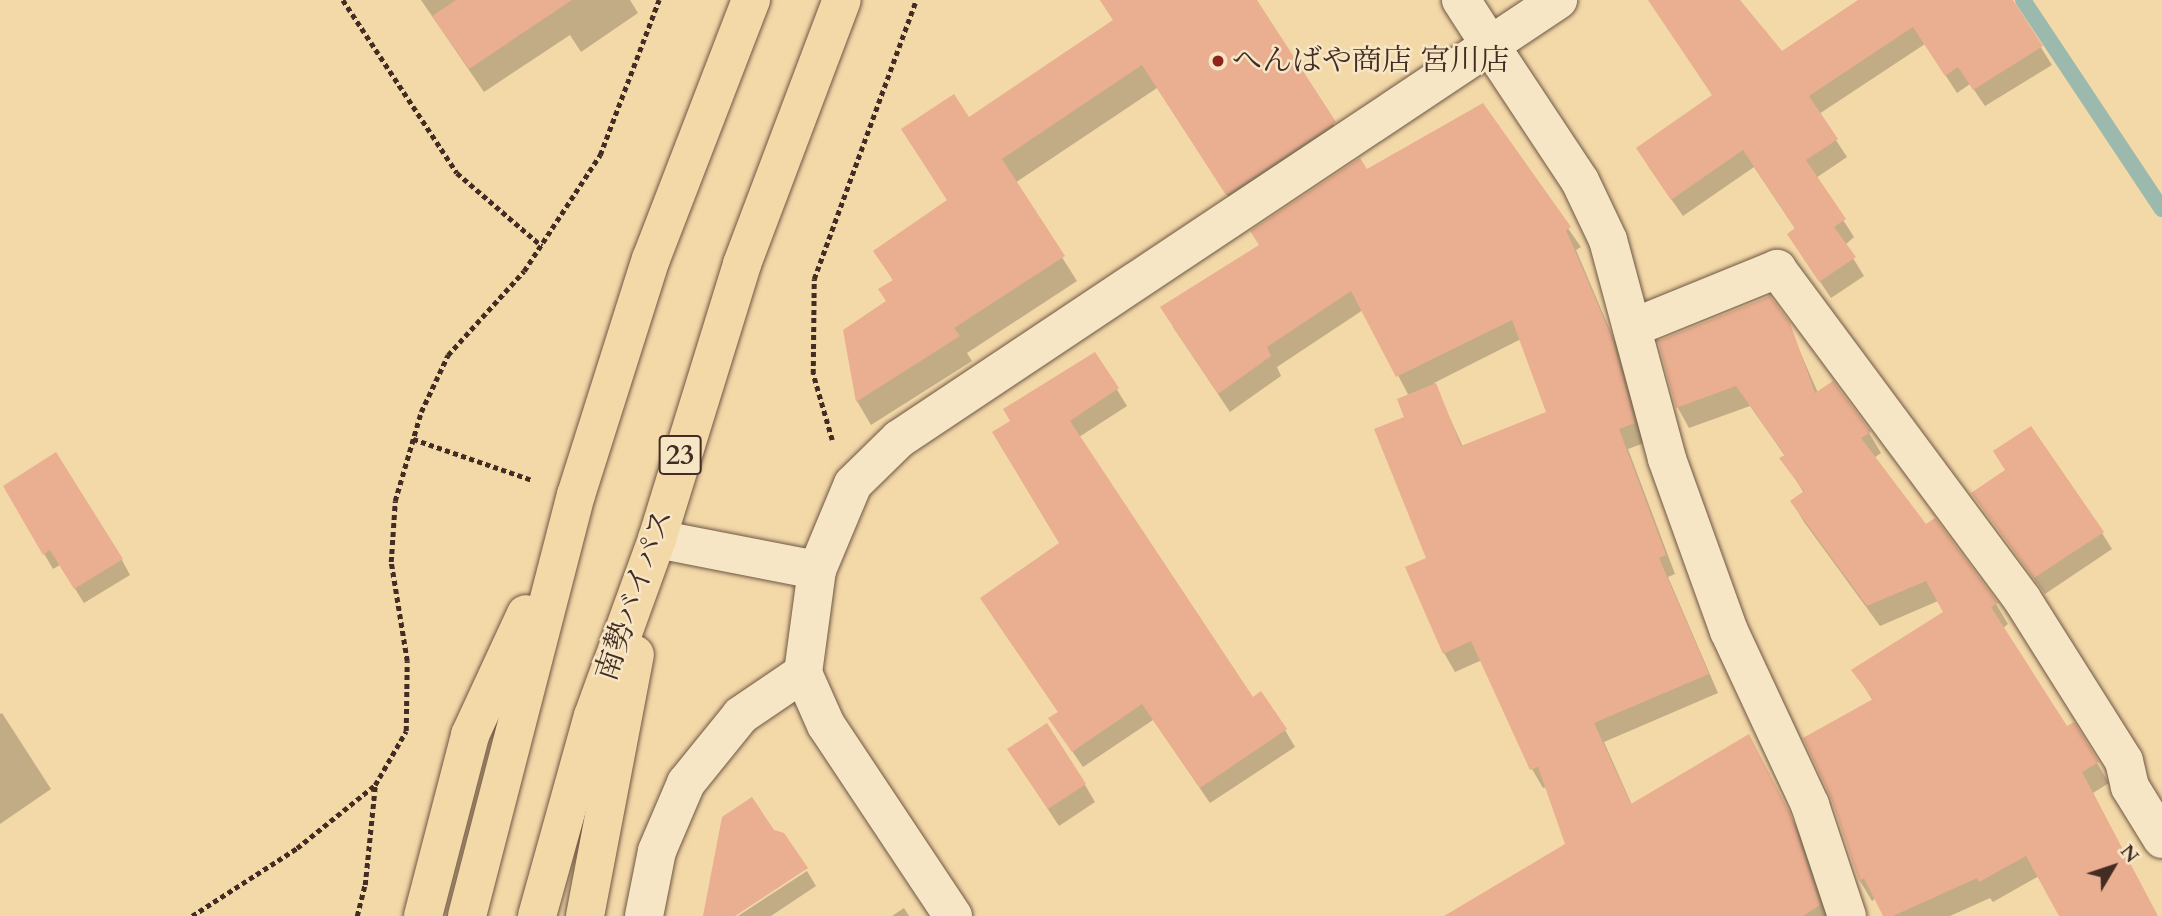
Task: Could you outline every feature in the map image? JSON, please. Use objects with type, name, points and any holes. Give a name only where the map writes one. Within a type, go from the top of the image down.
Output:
[{"type":"highway","points":[[467,916],[573,507],[651,259],[751,0]]},
{"type":"highway","name":"南勢バイパス","points":[[537,916],[593,716],[657,539],[742,264],[842,0]]},
{"type":"highway","points":[[423,916],[470,735],[573,507]]},
{"type":"highway","points":[[585,916],[657,539]]},
{"type":"street","points":[[1461,0],[1580,181],[1608,240],[1667,459],[1725,619],[1810,805],[1847,916]]},
{"type":"street","points":[[953,916],[826,725],[803,673],[817,570],[853,484],[899,439],[1558,0]]},
{"type":"street","points":[[1632,328],[1777,269],[2022,599],[2124,761],[2130,787],[2162,839]]},
{"type":"street","points":[[657,539],[817,570]]},
{"type":"street","points":[[644,916],[657,851],[686,783],[741,715],[803,673]]},
{"type":"path","points":[[343,0],[457,173],[542,246]]},
{"type":"path","points":[[192,916],[297,848],[376,785],[406,731],[407,661],[391,562],[395,501],[413,439],[448,355],[542,246],[600,155],[659,0]]},
{"type":"path","points":[[853,484],[827,429],[813,374],[814,279],[916,0]]},
{"type":"path","points":[[413,439],[573,507]]},
{"type":"path","points":[[357,916],[365,885],[376,785]]},
{"type":"building","points":[[456,0],[572,0],[469,69],[432,16]]},
{"type":"building","points":[[1100,0],[1257,0],[1336,122],[1226,195],[1142,65],[1002,159],[1065,256],[954,328],[960,336],[856,402],[843,330],[886,301],[878,289],[893,280],[873,251],[947,200],[901,129],[954,94],[969,117],[1113,20]]},
{"type":"building","points":[[1648,0],[1740,0],[1782,51],[1858,0],[2013,0],[2043,46],[1973,90],[1958,67],[1945,76],[1913,27],[1809,96],[1838,139],[1806,160],[1846,219],[1834,227],[1856,257],[1819,282],[1787,234],[1795,228],[1743,150],[1671,200],[1636,148],[1712,95]]},
{"type":"building","points":[[1483,103],[1571,227],[1566,230],[1611,335],[1635,423],[1619,429],[1666,555],[1659,558],[1709,674],[1594,723],[1631,804],[1749,734],[1790,813],[1820,905],[1803,916],[1444,916],[1565,844],[1538,767],[1530,770],[1471,641],[1443,654],[1405,567],[1426,558],[1374,429],[1404,417],[1397,399],[1436,383],[1461,446],[1546,412],[1512,320],[1396,377],[1351,291],[1267,347],[1271,356],[1218,394],[1160,307],[1259,245],[1250,231],[1360,158],[1367,169]]},
{"type":"building","points":[[1770,296],[1790,323],[1815,393],[1833,381],[1871,432],[1861,438],[1926,524],[1935,518],[1998,603],[1991,607],[2067,726],[2074,722],[2099,762],[2082,772],[2158,916],[2059,916],[2026,856],[1979,882],[1977,878],[1893,916],[1883,916],[1864,878],[1859,881],[1831,798],[1803,738],[1873,699],[1851,670],[1943,612],[1926,581],[1867,606],[1790,501],[1804,491],[1779,458],[1785,455],[1736,386],[1676,408],[1658,341]]},
{"type":"building","points":[[1095,352],[1119,388],[1070,421],[1253,697],[1261,691],[1287,729],[1200,788],[1142,704],[1072,752],[1048,718],[1058,712],[980,598],[1059,543],[992,432],[1010,421],[1003,409]]},
{"type":"building","points":[[2031,426],[2104,532],[2034,578],[1971,493],[2005,470],[1993,451]]},
{"type":"building","points":[[56,452],[123,559],[74,589],[50,550],[43,555],[3,486]]},
{"type":"building","points":[[1047,723],[1086,784],[1048,809],[1007,749]]},
{"type":"building","points":[[752,797],[774,830],[784,833],[808,868],[735,916],[703,916],[722,817]]},
{"type":"waterway","points":[[2023,0],[2162,209]]},
{"type":"place","name":"へんばや商店 宮川店","points":[[1218,61]]}]
